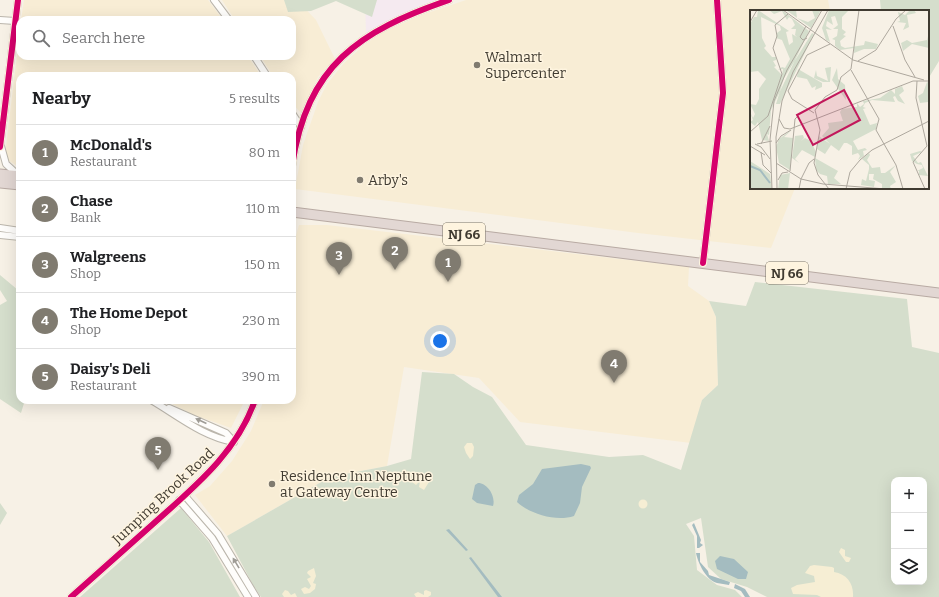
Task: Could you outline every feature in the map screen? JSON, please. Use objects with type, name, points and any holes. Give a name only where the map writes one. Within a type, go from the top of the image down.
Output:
[{"type":"highway","points":[[0,174],[16,178]]},
{"type":"highway","points":[[0,183],[16,180]]},
{"type":"highway","name":"NJ 66","points":[[296,212],[939,292]]},
{"type":"street","points":[[16,16],[18,0]]},
{"type":"street","points":[[214,0],[226,16]]},
{"type":"street","points":[[296,149],[301,128],[321,81],[330,69],[354,46],[369,35],[392,22],[449,0]]},
{"type":"street","points":[[703,263],[723,93],[717,0]]},
{"type":"street","points":[[0,20],[16,21],[0,146],[6,164],[16,175]]},
{"type":"street","points":[[257,60],[264,72]]},
{"type":"street","points":[[296,120],[301,128]]},
{"type":"street","points":[[0,228],[16,230]]},
{"type":"street","points":[[0,235],[16,237]]},
{"type":"street","points":[[158,404],[196,427],[222,440],[234,442]]},
{"type":"street","name":"Jumping Brook Road","points":[[71,597],[209,473],[234,442],[246,422],[253,404]]},
{"type":"street","points":[[184,496],[215,530],[256,597]]},
{"type":"street","points":[[179,500],[209,535],[248,597]]},
{"type":"street","points":[[209,535],[215,530]]},
{"type":"shaded area","points":[[24,0],[208,0],[220,16],[22,16]]},
{"type":"shaded area","points":[[222,0],[297,0],[316,20],[336,61],[328,66],[318,77],[301,113],[296,107],[296,72],[270,72],[263,60],[296,60],[296,16],[232,16]]},
{"type":"shaded area","points":[[365,0],[441,0],[407,12],[366,33]]},
{"type":"shaded area","points":[[466,0],[828,0],[830,10],[750,10],[750,189],[795,189],[771,248],[638,233],[296,189],[303,145],[318,102],[327,84],[344,63],[364,45],[383,32],[424,14]]},
{"type":"shaded area","points":[[16,60],[251,60],[258,72],[16,72],[16,165],[6,159],[6,146]]},
{"type":"shaded area","points":[[299,225],[327,225],[689,267],[688,286],[709,301],[716,317],[718,385],[702,400],[691,443],[520,422],[479,378],[404,367],[387,466],[330,477],[227,536],[195,495],[210,486],[232,461],[251,431],[262,404],[296,404],[296,236]]},
{"type":"shaded area","points":[[172,404],[243,404],[231,428],[194,415]]},
{"type":"green space","points":[[284,0],[377,0],[372,17],[336,1],[311,11],[288,12]]},
{"type":"green space","points":[[880,0],[939,0],[939,61],[929,77],[929,10],[881,10]]},
{"type":"green space","points":[[0,275],[16,288],[16,404],[24,404],[21,413],[0,399],[0,305],[7,301],[0,290]]},
{"type":"green space","points":[[755,282],[907,299],[912,347],[939,353],[939,597],[767,597],[747,587],[721,579],[708,567],[701,518],[686,524],[694,536],[697,570],[717,585],[735,590],[742,597],[261,597],[253,585],[227,536],[330,477],[387,466],[411,459],[422,372],[454,374],[473,387],[492,397],[526,445],[609,457],[643,455],[681,470],[702,400],[718,385],[716,317],[709,301],[746,306]]},
{"type":"green space","points":[[0,503],[7,513],[0,525]]},
{"type":"green space","points":[[181,508],[209,542],[240,597],[80,597]]},
{"type":"sand","points":[[467,443],[472,443],[474,447],[473,456],[470,459],[464,447]]},
{"type":"sand","points":[[419,474],[421,474],[423,478],[427,479],[429,482],[424,490],[419,487],[420,481],[416,485],[412,482]]},
{"type":"sand","points":[[641,500],[645,500],[647,504],[645,508],[641,508],[639,506],[639,502]]},
{"type":"sand","points":[[841,548],[845,550],[845,556],[851,558],[849,562],[846,562],[839,552]]},
{"type":"sand","points":[[810,566],[832,567],[834,568],[834,572],[846,577],[851,584],[853,597],[821,597],[817,595],[793,594],[791,588],[797,585],[815,582],[814,576],[805,573]]},
{"type":"sand","points":[[314,568],[316,576],[313,583],[316,584],[315,589],[310,593],[304,594],[301,589],[305,587],[309,589],[311,586],[307,579],[311,577],[307,573]]},
{"type":"sand","points":[[285,590],[291,595],[295,593],[297,597],[284,597],[282,594]]},
{"type":"sand","points":[[426,590],[431,592],[431,595],[428,597],[416,597],[414,594],[418,592],[424,595],[424,591]]},
{"type":"water","points":[[581,464],[590,466],[591,468],[582,487],[580,503],[574,516],[559,518],[544,516],[529,510],[517,502],[519,495],[533,484],[542,469]]},
{"type":"water","points":[[478,483],[485,485],[490,491],[494,502],[493,506],[477,503],[472,499],[475,485]]},
{"type":"water","points":[[694,523],[701,540],[700,543],[703,545],[699,548],[697,548],[697,536],[692,525]]},
{"type":"water","points":[[449,529],[468,550],[466,551],[446,530]]},
{"type":"water","points":[[696,553],[700,553],[700,562],[708,571],[709,575],[730,582],[729,585],[717,583],[709,578],[701,566]]},
{"type":"water","points":[[720,556],[734,559],[748,572],[746,579],[738,579],[717,569],[715,561]]},
{"type":"water","points":[[471,557],[502,597],[498,597],[469,558]]},
{"type":"water","points":[[735,584],[745,589],[750,597],[745,597],[741,591],[734,588]]},
{"type":"cycle path","points":[[16,16],[18,0]]},
{"type":"cycle path","points":[[296,146],[299,131],[310,102],[325,77],[342,57],[364,40],[389,25],[417,12],[449,0]]},
{"type":"cycle path","points":[[703,263],[723,93],[717,0]]},
{"type":"cycle path","points":[[0,147],[16,16]]},
{"type":"cycle path","points":[[71,597],[198,483],[237,437],[253,404]]},
{"type":"place","name":"Walmart Supercenter","points":[[477,65]]},
{"type":"place","name":"Arby's","points":[[360,180]]},
{"type":"place","name":"Chase","points":[[395,270]]},
{"type":"place","name":"Walgreens","points":[[339,275]]},
{"type":"place","name":"McDonald's","points":[[448,282]]},
{"type":"place","name":"The Home Depot","points":[[614,383]]},
{"type":"place","name":"Daisy's Deli","points":[[158,470]]},
{"type":"place","name":"Residence Inn Neptune at Gateway Centre","points":[[272,484]]}]
